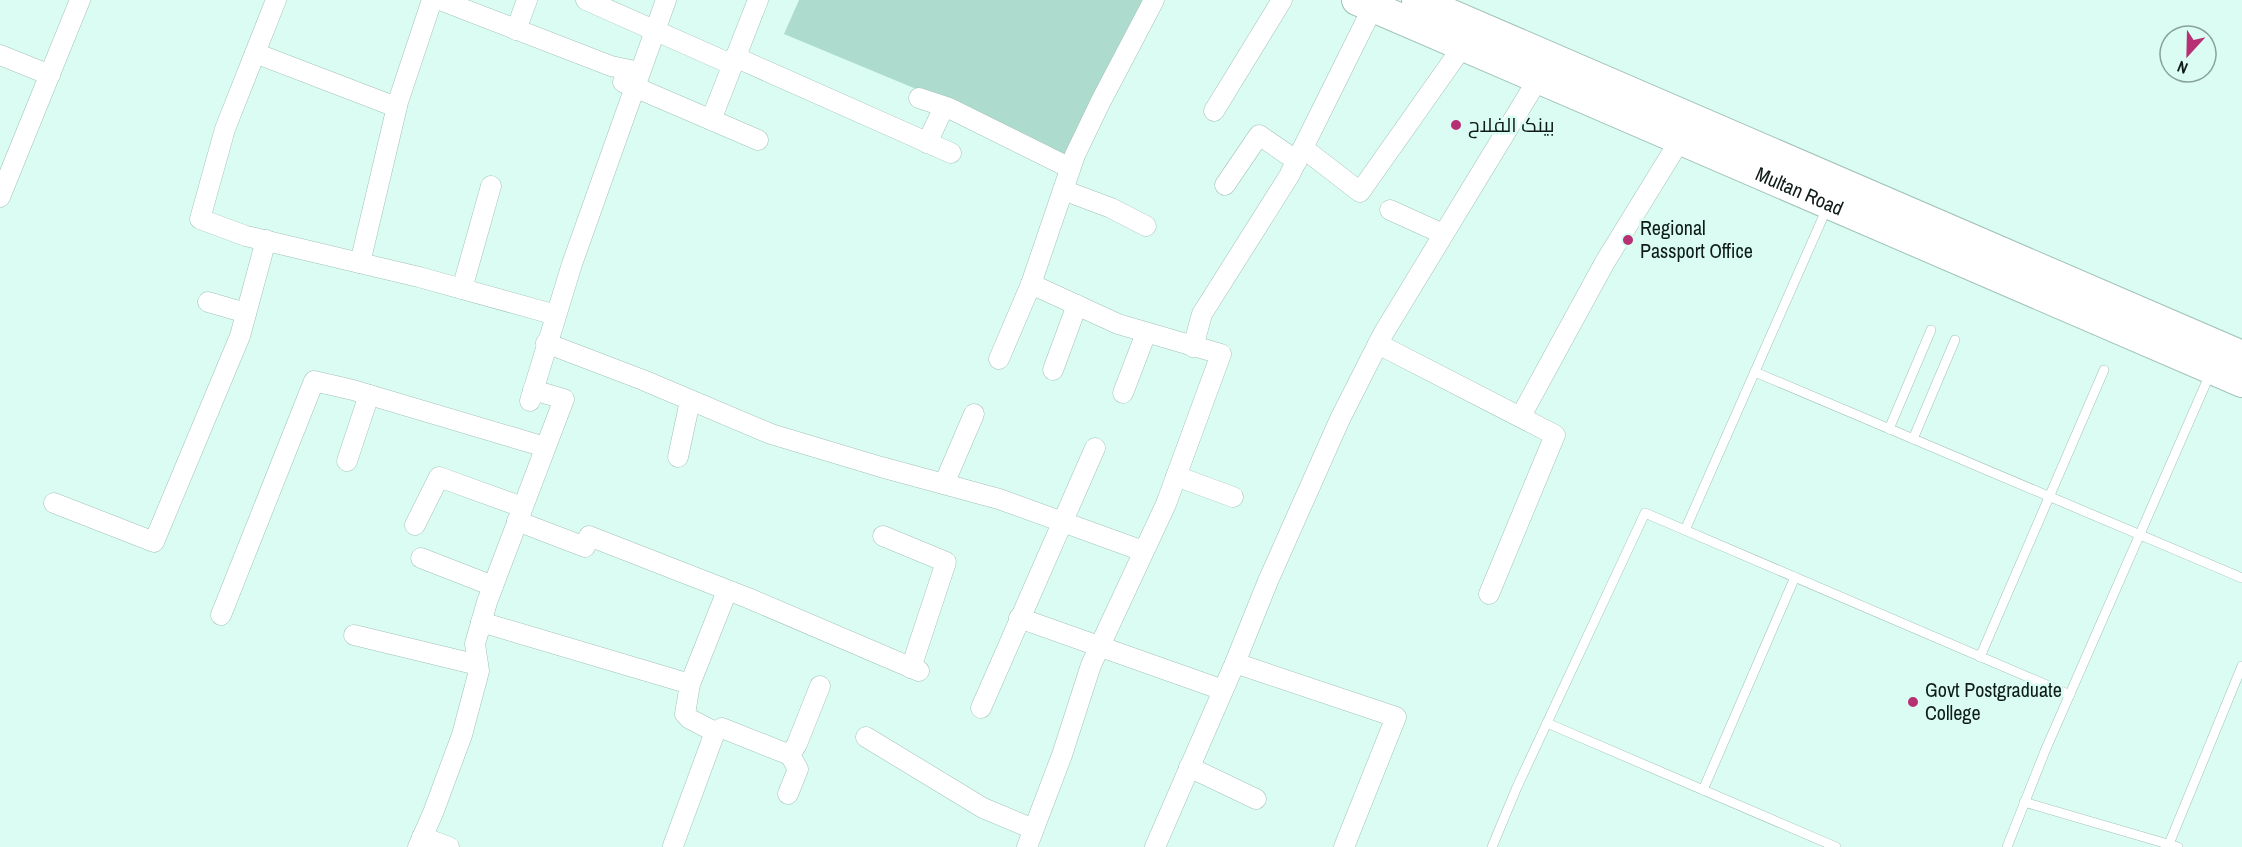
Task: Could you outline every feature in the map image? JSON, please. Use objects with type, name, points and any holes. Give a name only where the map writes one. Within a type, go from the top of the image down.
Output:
[{"type":"main road","name":"Multan Road","points":[[1418,0],[2242,356]]},
{"type":"main road","name":"Multan Road","points":[[1365,3],[2242,382]]},
{"type":"street","points":[[0,196],[80,0]]},
{"type":"street","points":[[276,0],[225,129],[200,219],[266,240],[556,315]]},
{"type":"street","points":[[360,263],[396,107],[432,0]]},
{"type":"street","points":[[440,0],[611,66],[711,120],[758,140]]},
{"type":"street","points":[[516,30],[527,0]]},
{"type":"street","points":[[586,0],[951,153]]},
{"type":"street","points":[[449,847],[420,842],[462,735],[479,671],[475,644],[481,622],[519,514],[564,399],[532,396],[546,343],[636,79],[666,0]]},
{"type":"street","points":[[711,120],[758,0]]},
{"type":"street","points":[[999,359],[1031,284],[1070,168],[1101,100],[1154,0]]},
{"type":"street","points":[[1214,111],[1282,0]]},
{"type":"street","points":[[1193,346],[1202,314],[1300,155],[1365,3]]},
{"type":"street","points":[[1225,185],[1259,135],[1300,155],[1360,192],[1463,46]]},
{"type":"street","points":[[255,53],[396,107]]},
{"type":"street","points":[[0,55],[50,75]]},
{"type":"street","points":[[614,78],[636,79]]},
{"type":"street","points":[[1155,847],[1268,581],[1340,419],[1378,344],[1538,79]]},
{"type":"street","points":[[919,98],[944,106],[1070,168]]},
{"type":"street","points":[[927,143],[944,106]]},
{"type":"street","points":[[1521,416],[1605,262],[1680,140]]},
{"type":"street","points":[[462,289],[491,186]]},
{"type":"street","points":[[1063,190],[1111,208],[1146,226]]},
{"type":"street","points":[[1390,210],[1443,234]]},
{"type":"street","points":[[54,503],[154,542],[240,336],[266,240]]},
{"type":"street","points":[[866,737],[1030,838],[1100,647],[1166,504],[1221,354],[1118,324],[1031,284]]},
{"type":"street","points":[[208,303],[246,313]]},
{"type":"street","points":[[1053,370],[1077,305]]},
{"type":"street","points":[[1123,393],[1146,333]]},
{"type":"street","points":[[546,343],[771,434],[999,500],[1143,551]]},
{"type":"street","points":[[1378,344],[1479,398],[1521,416],[1555,435],[1489,594]]},
{"type":"street","points":[[221,615],[314,381],[545,447]]},
{"type":"street","points":[[346,461],[369,395]]},
{"type":"street","points":[[678,457],[690,401]]},
{"type":"street","points":[[945,484],[974,414]]},
{"type":"street","points":[[981,708],[1095,448]]},
{"type":"street","points":[[1176,476],[1233,497]]},
{"type":"street","points":[[416,525],[439,477],[585,547],[589,536],[915,670],[946,562],[883,536]]},
{"type":"street","points":[[421,558],[493,586]]},
{"type":"street","points":[[715,732],[690,720],[685,714],[690,684],[727,591]]},
{"type":"street","points":[[1019,618],[1223,690]]},
{"type":"street","points":[[481,622],[690,684]]},
{"type":"street","points":[[354,635],[478,664]]},
{"type":"street","points":[[1235,663],[1396,717],[1344,847]]},
{"type":"street","points":[[790,755],[797,744],[820,686]]},
{"type":"street","points":[[673,846],[715,732],[722,728],[790,755],[798,769],[788,794]]},
{"type":"street","points":[[1189,767],[1256,799]]},
{"type":"lane","points":[[1685,530],[1829,203]]},
{"type":"lane","points":[[1889,429],[1932,330]]},
{"type":"lane","points":[[1913,439],[1955,340]]},
{"type":"lane","points":[[2007,847],[2024,802],[2212,369]]},
{"type":"lane","points":[[1980,657],[2104,370]]},
{"type":"lane","points":[[1755,372],[2242,578]]},
{"type":"lane","points":[[1492,847],[1645,513],[2070,695]]},
{"type":"lane","points":[[1703,790],[1795,577]]},
{"type":"lane","points":[[2024,802],[2174,846],[2242,666]]},
{"type":"lane","points":[[1547,723],[1836,847]]},
{"type":"green space","points":[[799,0],[1148,0],[1068,159],[945,101],[784,34]]},
{"type":"place","name":"بینک الفلاح","points":[[1456,125]]},
{"type":"place","name":"Regional Passport Office","points":[[1628,240]]},
{"type":"place","name":"Govt Postgraduate College","points":[[1913,702]]}]
